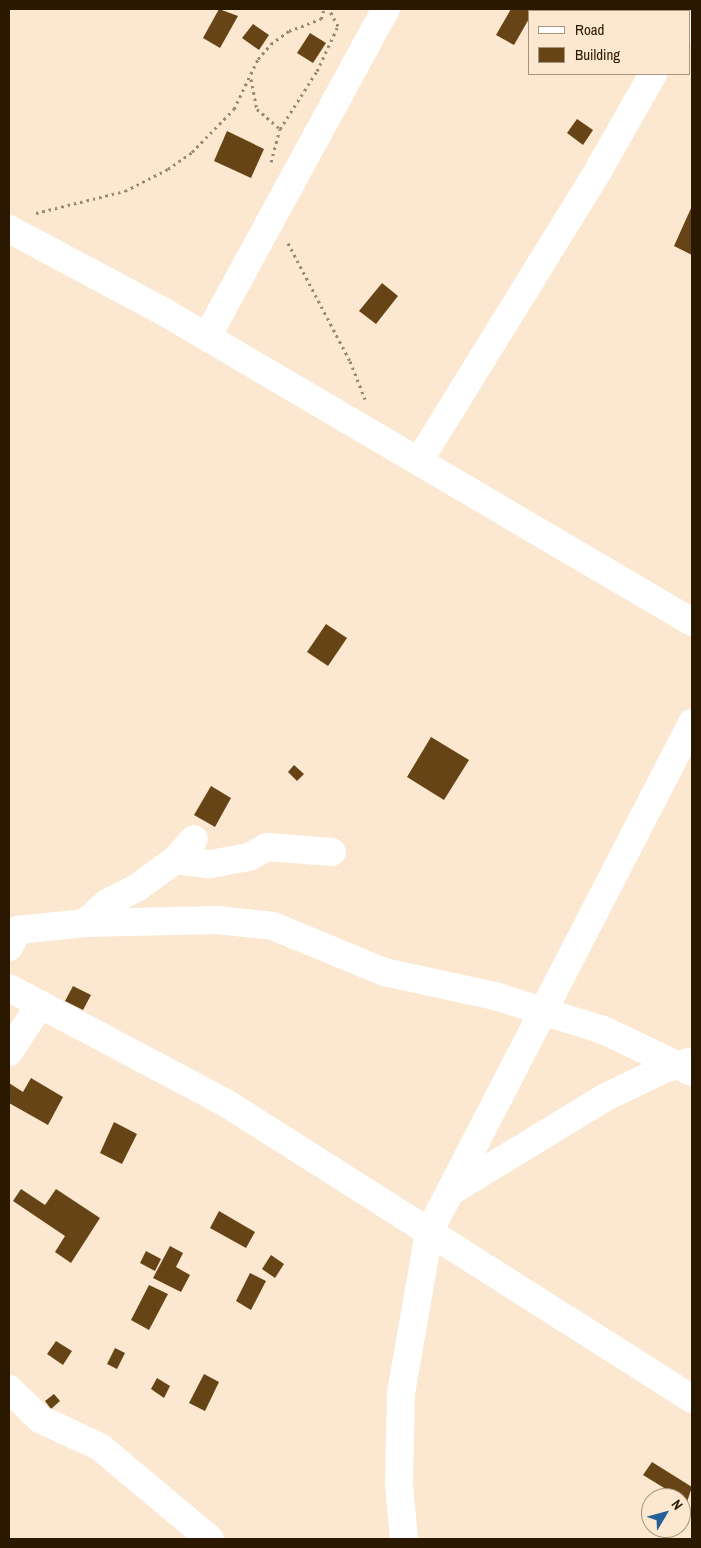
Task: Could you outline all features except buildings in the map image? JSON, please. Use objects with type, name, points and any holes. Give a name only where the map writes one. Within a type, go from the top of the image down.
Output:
[{"type":"street","points":[[207,337],[230,291],[274,216],[386,9]]},
{"type":"street","points":[[419,461],[599,169],[652,75]]},
{"type":"street","points":[[19,222],[207,337],[692,622]]},
{"type":"street","points":[[404,1539],[399,1485],[401,1393],[428,1232],[692,723]]},
{"type":"street","points":[[85,923],[107,903],[138,888],[175,860],[194,839]]},
{"type":"street","points":[[175,860],[210,864],[249,857],[267,847],[332,852]]},
{"type":"street","points":[[9,947],[18,930],[85,923],[218,920],[273,926],[384,972],[495,996],[602,1030],[688,1066]]},
{"type":"street","points":[[9,988],[226,1103],[692,1399]]},
{"type":"street","points":[[9,1052],[40,1006]]},
{"type":"street","points":[[449,1192],[604,1098],[688,1066]]},
{"type":"street","points":[[9,1389],[40,1419],[100,1447],[210,1539]]},
{"type":"path","points":[[19,222],[125,191],[168,169],[192,152],[234,109],[258,58],[271,44],[289,31],[321,18],[324,9]]},
{"type":"path","points":[[270,165],[280,129],[317,71],[338,26],[329,9]]},
{"type":"path","points":[[250,78],[258,109],[280,129]]},
{"type":"path","points":[[274,216],[350,361],[364,394],[372,434]]}]
